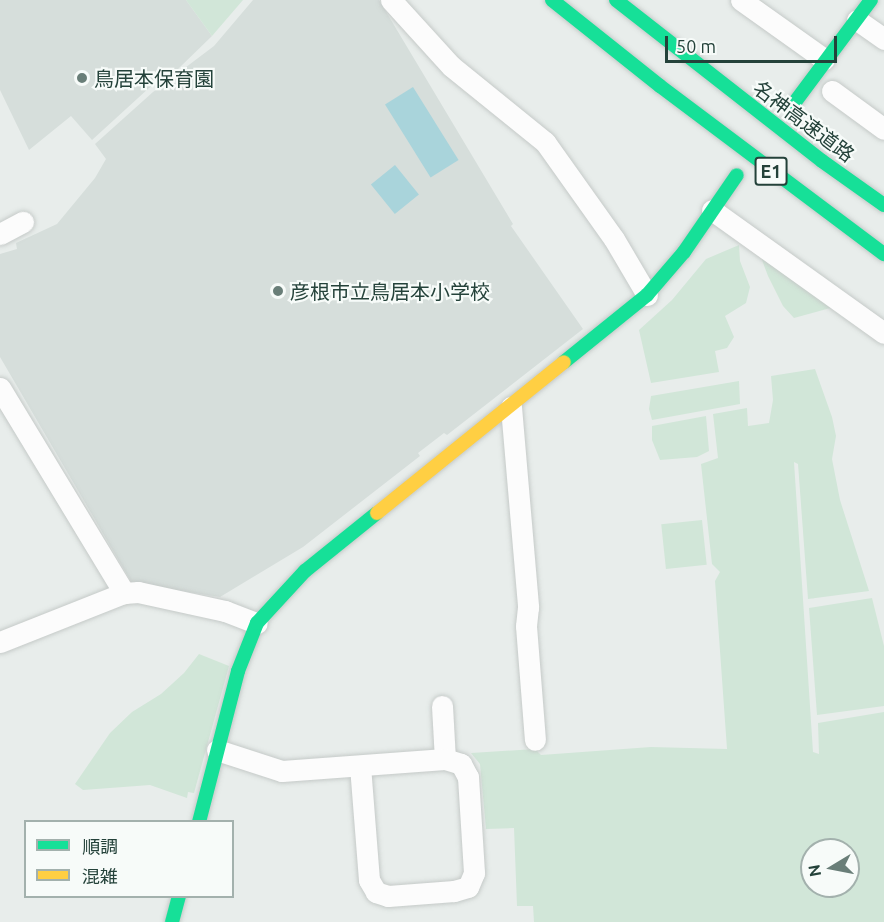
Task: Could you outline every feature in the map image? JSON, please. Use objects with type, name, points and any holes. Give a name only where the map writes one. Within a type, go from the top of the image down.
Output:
[{"type":"main road","name":"E1","points":[[552,0],[753,158],[884,254]]},
{"type":"main road","name":"名神高速道路","points":[[616,0],[822,161],[884,205]]},
{"type":"main road","points":[[792,106],[871,0]]},
{"type":"main road","points":[[200,820],[238,671],[257,623],[305,571],[647,295],[670,270],[737,175]]},
{"type":"main road","points":[[172,922],[179,898]]},
{"type":"street","points":[[391,0],[451,66],[521,120],[544,142],[614,239],[647,295]]},
{"type":"street","points":[[741,0],[825,59]]},
{"type":"street","points":[[858,20],[884,39]]},
{"type":"street","points":[[832,91],[884,129]]},
{"type":"street","points":[[712,210],[884,333]]},
{"type":"street","points":[[0,234],[23,222]]},
{"type":"street","points":[[0,388],[124,593]]},
{"type":"street","points":[[511,407],[526,584],[526,626],[535,740]]},
{"type":"street","points":[[0,642],[124,593],[138,592],[225,611],[257,623]]},
{"type":"street","points":[[442,706],[444,759]]},
{"type":"street","points":[[217,750],[282,771],[444,759],[460,764],[468,777],[474,873],[468,886],[454,891],[388,896],[376,892],[369,880],[360,766]]},
{"type":"shaded area","name":"鳥居本保育園","points":[[0,0],[186,0],[212,36],[178,69],[149,88],[92,140],[71,116],[29,150],[0,90]]},
{"type":"shaded area","name":"彦根市立鳥居本小学校","points":[[253,0],[379,0],[513,224],[511,226],[583,329],[447,435],[444,433],[418,453],[420,456],[303,547],[220,597],[132,583],[0,357],[0,254],[17,249],[16,243],[57,224],[95,178],[106,159],[95,144],[153,92],[214,46]]},
{"type":"green space","points":[[186,0],[243,0],[212,36]]},
{"type":"green space","points":[[739,245],[740,261],[750,287],[746,303],[725,316],[734,337],[727,348],[715,351],[719,372],[651,383],[639,330],[672,300],[706,259]]},
{"type":"green space","points":[[764,257],[834,307],[794,318],[783,306],[768,276],[762,260]]},
{"type":"green space","points":[[815,369],[832,417],[836,436],[832,459],[840,500],[869,591],[808,599],[798,464],[794,462],[813,752],[819,754],[818,723],[884,712],[884,922],[534,922],[533,906],[517,906],[514,828],[486,829],[480,764],[471,753],[535,749],[541,755],[651,747],[727,749],[715,581],[720,572],[712,564],[701,464],[718,458],[713,414],[747,408],[748,426],[769,423],[773,400],[771,376]]},
{"type":"green space","points":[[739,381],[740,404],[652,420],[649,409],[651,396]]},
{"type":"green space","points":[[706,416],[709,451],[697,457],[660,460],[652,440],[652,426]]},
{"type":"green space","points":[[702,520],[707,565],[666,569],[661,524]]},
{"type":"green space","points":[[872,598],[884,646],[884,706],[817,715],[809,608]]},
{"type":"green space","points":[[199,654],[229,666],[194,793],[188,792],[187,798],[150,785],[83,790],[75,784],[110,733],[132,712],[161,694],[184,673]]},
{"type":"water","points":[[413,87],[459,160],[431,177],[385,104]]},
{"type":"water","points":[[395,165],[419,195],[395,214],[371,185]]},
{"type":"traffic: fast","points":[[552,0],[660,86],[884,254]]},
{"type":"traffic: fast","points":[[616,0],[822,161],[884,205]]},
{"type":"traffic: fast","points":[[792,106],[871,0]]},
{"type":"traffic: fast","points":[[564,362],[647,295],[684,252],[737,175]]},
{"type":"traffic: fast","points":[[200,820],[238,671],[257,623],[305,571],[377,513]]},
{"type":"traffic: fast","points":[[172,922],[178,898]]},
{"type":"traffic: slow","points":[[377,513],[564,362]]},
{"type":"place","name":"鳥居本保育園","points":[[82,78]]},
{"type":"place","name":"彦根市立鳥居本小学校","points":[[278,291]]}]
